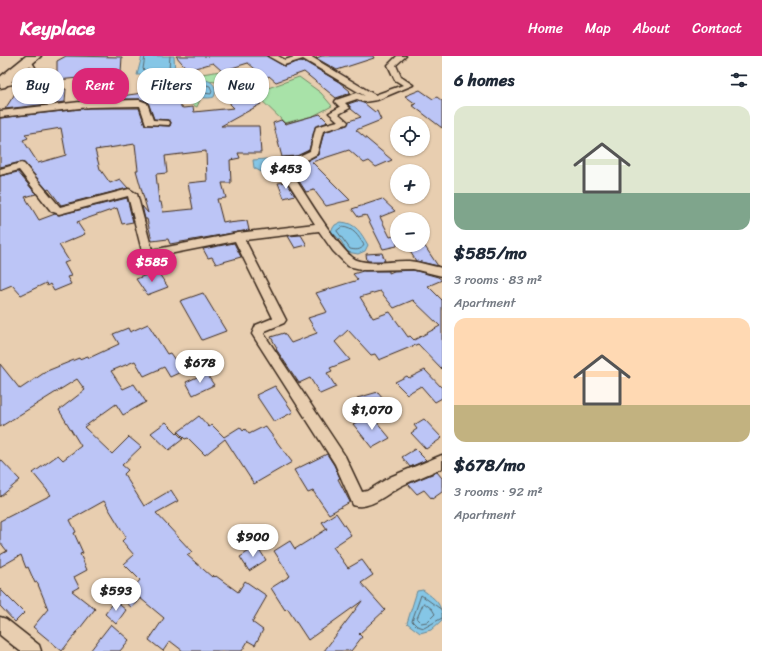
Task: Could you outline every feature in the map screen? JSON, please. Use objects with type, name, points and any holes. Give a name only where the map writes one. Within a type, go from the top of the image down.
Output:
[{"type":"highway","points":[[2,80],[32,58]]},
{"type":"street","points":[[272,56],[284,63],[304,56],[374,98]]},
{"type":"street","points":[[402,56],[392,65],[398,78],[409,85],[374,98],[364,99],[357,96],[340,102],[346,108],[333,113],[344,122],[319,129],[314,152],[299,160],[280,162],[322,227],[344,258],[351,263],[384,266],[410,265],[442,272]]},
{"type":"street","points":[[0,114],[89,104],[139,103],[144,105],[149,122],[166,123]]},
{"type":"street","points":[[0,172],[21,166],[59,212],[129,192],[132,194],[149,254],[238,237],[322,227]]},
{"type":"street","points":[[238,237],[280,320],[260,328],[258,334],[340,460],[358,500],[370,497],[395,482],[442,461]]},
{"type":"street","points":[[0,625],[33,651]]},
{"type":"green space","points":[[214,72],[214,82],[206,81],[206,73]]},
{"type":"green space","points":[[299,77],[321,93],[332,106],[313,116],[285,123],[265,104],[269,104],[269,88]]},
{"type":"green space","points":[[190,104],[198,104],[197,107]]},
{"type":"water","points":[[142,56],[174,56],[175,68],[139,68]]},
{"type":"water","points":[[206,80],[212,83],[214,86],[214,97],[206,98]]},
{"type":"water","points":[[266,159],[275,165],[276,177],[267,175],[254,168],[253,160]]},
{"type":"water","points":[[341,222],[351,224],[358,229],[368,245],[365,251],[358,254],[347,252],[341,241],[331,231],[335,225]]},
{"type":"water","points":[[423,590],[437,602],[441,610],[442,620],[431,630],[420,633],[407,623],[417,591]]},
{"type":"building","points":[[66,56],[122,57],[121,68],[72,68],[72,79],[64,79],[64,68],[57,68],[57,61]]},
{"type":"building","points":[[176,56],[267,56],[284,66],[300,61],[305,62],[339,82],[351,93],[336,98],[304,72],[276,82],[269,76],[269,68],[254,68],[248,63],[232,68],[219,68],[213,63],[195,68],[186,68]]},
{"type":"building","points":[[322,56],[373,56],[374,58],[337,70],[316,58]]},
{"type":"building","points":[[64,89],[66,89],[64,102]]},
{"type":"building","points":[[420,90],[433,99],[437,97],[442,101],[442,128],[430,119],[430,116],[426,116],[412,105],[416,104],[405,96]]},
{"type":"building","points":[[137,94],[137,99],[129,99],[129,95]]},
{"type":"building","points":[[12,98],[12,104],[48,104],[5,109]]},
{"type":"building","points":[[357,101],[364,103],[375,112],[377,111],[381,120],[356,130],[392,160],[376,167],[369,161],[364,163],[349,150],[312,162],[350,200],[326,206],[314,190],[306,192],[289,165],[303,163],[318,155],[324,132],[347,125],[349,121],[361,117],[351,109],[348,104]]},
{"type":"building","points":[[149,104],[181,104],[183,108],[193,107],[194,112],[234,108],[230,104],[261,104],[221,126],[259,126],[261,153],[238,153],[240,158],[230,160],[231,183],[222,183],[226,198],[217,199],[223,222],[228,221],[228,223],[247,221],[249,230],[170,244],[168,239],[152,241],[147,219],[145,219],[142,206],[148,213],[136,170],[138,170],[135,144],[95,150],[100,169],[110,183],[120,179],[128,188],[61,205],[49,189],[47,190],[24,163],[21,162],[0,167],[0,118],[89,108],[139,108],[145,125],[170,126],[171,122],[169,120],[154,119]],"holes":[[[61,128],[66,155],[38,163],[23,140],[28,138],[25,134]],[[206,151],[207,181],[188,183],[193,209],[163,212],[161,202],[159,202],[156,174],[167,173],[165,156]]]},
{"type":"building","points":[[320,114],[328,122],[315,127],[309,150],[297,156],[282,157],[273,123],[281,120],[285,124]]},
{"type":"building","points":[[18,172],[36,194],[25,197],[39,220],[55,214],[59,215],[127,198],[133,222],[122,224],[117,208],[77,222],[85,234],[59,245],[69,261],[64,263],[71,276],[67,277],[71,284],[54,291],[50,284],[47,286],[46,283],[21,295],[12,285],[0,290],[0,176]]},
{"type":"building","points":[[286,182],[295,195],[284,198],[278,183]]},
{"type":"building","points":[[382,199],[395,211],[380,217],[390,237],[390,248],[383,249],[366,215],[358,217],[352,209]]},
{"type":"building","points":[[301,235],[307,245],[295,248],[288,236]]},
{"type":"building","points":[[234,243],[241,257],[216,264],[212,257],[208,258],[203,249]]},
{"type":"building","points":[[410,252],[429,252],[438,266],[416,261]]},
{"type":"building","points":[[382,253],[385,261],[367,261],[366,254]]},
{"type":"building","points":[[413,270],[438,277],[442,280],[428,286],[442,300],[442,369],[418,344],[379,360],[375,354],[371,355],[348,330],[335,342],[350,360],[330,368],[332,371],[327,373],[336,387],[320,394],[310,378],[299,383],[276,349],[277,348],[271,337],[284,333],[291,343],[317,333],[308,318],[327,312],[316,293],[358,280],[353,274],[363,271],[389,271],[389,273],[394,271]],"holes":[[[380,291],[394,308],[413,300],[440,326],[414,340],[410,336],[408,337],[390,312],[373,318],[360,297]]]},
{"type":"building","points":[[157,271],[168,287],[147,295],[136,279]]},
{"type":"building","points":[[203,293],[226,331],[202,340],[180,301]]},
{"type":"building","points":[[148,324],[167,354],[170,353],[183,371],[170,377],[164,367],[144,376],[135,361],[111,371],[123,389],[134,384],[146,402],[123,415],[116,404],[84,427],[112,454],[129,437],[141,447],[122,465],[128,470],[124,474],[144,506],[171,490],[178,501],[156,513],[192,552],[187,555],[212,577],[213,575],[215,577],[216,576],[238,592],[245,581],[267,596],[252,622],[263,630],[255,645],[248,641],[242,651],[183,651],[170,641],[163,651],[149,640],[164,618],[140,598],[132,608],[123,600],[140,580],[124,564],[134,555],[122,541],[126,537],[104,501],[70,520],[76,532],[74,533],[83,553],[80,554],[87,570],[74,577],[79,587],[72,591],[95,609],[62,651],[33,627],[48,609],[37,582],[35,583],[28,567],[26,568],[21,555],[0,567],[0,555],[7,551],[0,542],[0,521],[51,495],[33,473],[58,455],[63,460],[81,446],[59,410],[85,390],[77,379],[0,427],[0,364],[20,389],[47,371],[79,358],[88,356],[89,358],[119,344],[113,334],[128,328],[130,332]]},
{"type":"building","points":[[425,370],[442,388],[442,398],[435,402],[421,386],[407,394],[395,382],[407,376],[409,378]]},
{"type":"building","points":[[206,373],[214,385],[193,395],[186,382]]},
{"type":"building","points":[[275,386],[293,412],[274,422],[256,395]]},
{"type":"building","points":[[378,392],[388,404],[370,414],[357,398]]},
{"type":"building","points":[[371,415],[390,438],[372,448],[353,424]]},
{"type":"building","points":[[199,416],[209,427],[212,425],[224,437],[240,427],[243,431],[245,429],[249,434],[265,426],[292,462],[254,484],[225,439],[205,455],[188,438],[185,439],[178,432]]},
{"type":"building","points":[[424,419],[442,438],[426,449],[411,433],[417,429],[414,425]]},
{"type":"building","points":[[166,422],[183,439],[169,450],[151,433]]},
{"type":"building","points":[[415,449],[426,460],[410,467],[402,457]]},
{"type":"building","points":[[327,454],[334,465],[340,478],[338,479],[350,502],[329,514],[313,491],[308,493],[294,470]]},
{"type":"building","points":[[0,459],[20,480],[0,497]]},
{"type":"building","points":[[437,472],[442,478],[442,492],[432,499],[424,490],[417,494],[408,484]]},
{"type":"building","points":[[336,513],[351,535],[333,547],[348,568],[362,560],[373,575],[361,583],[385,610],[359,634],[362,637],[351,651],[324,651],[362,601],[308,640],[287,608],[285,610],[271,588],[290,576],[274,551],[290,541],[295,549],[327,529],[322,522]]},
{"type":"building","points":[[257,546],[266,560],[249,571],[240,557]]},
{"type":"building","points":[[0,589],[24,613],[15,622],[0,606]]},
{"type":"building","points":[[115,601],[126,610],[116,624],[105,614]]},
{"type":"building","points":[[111,624],[129,640],[120,651],[90,651]]}]
